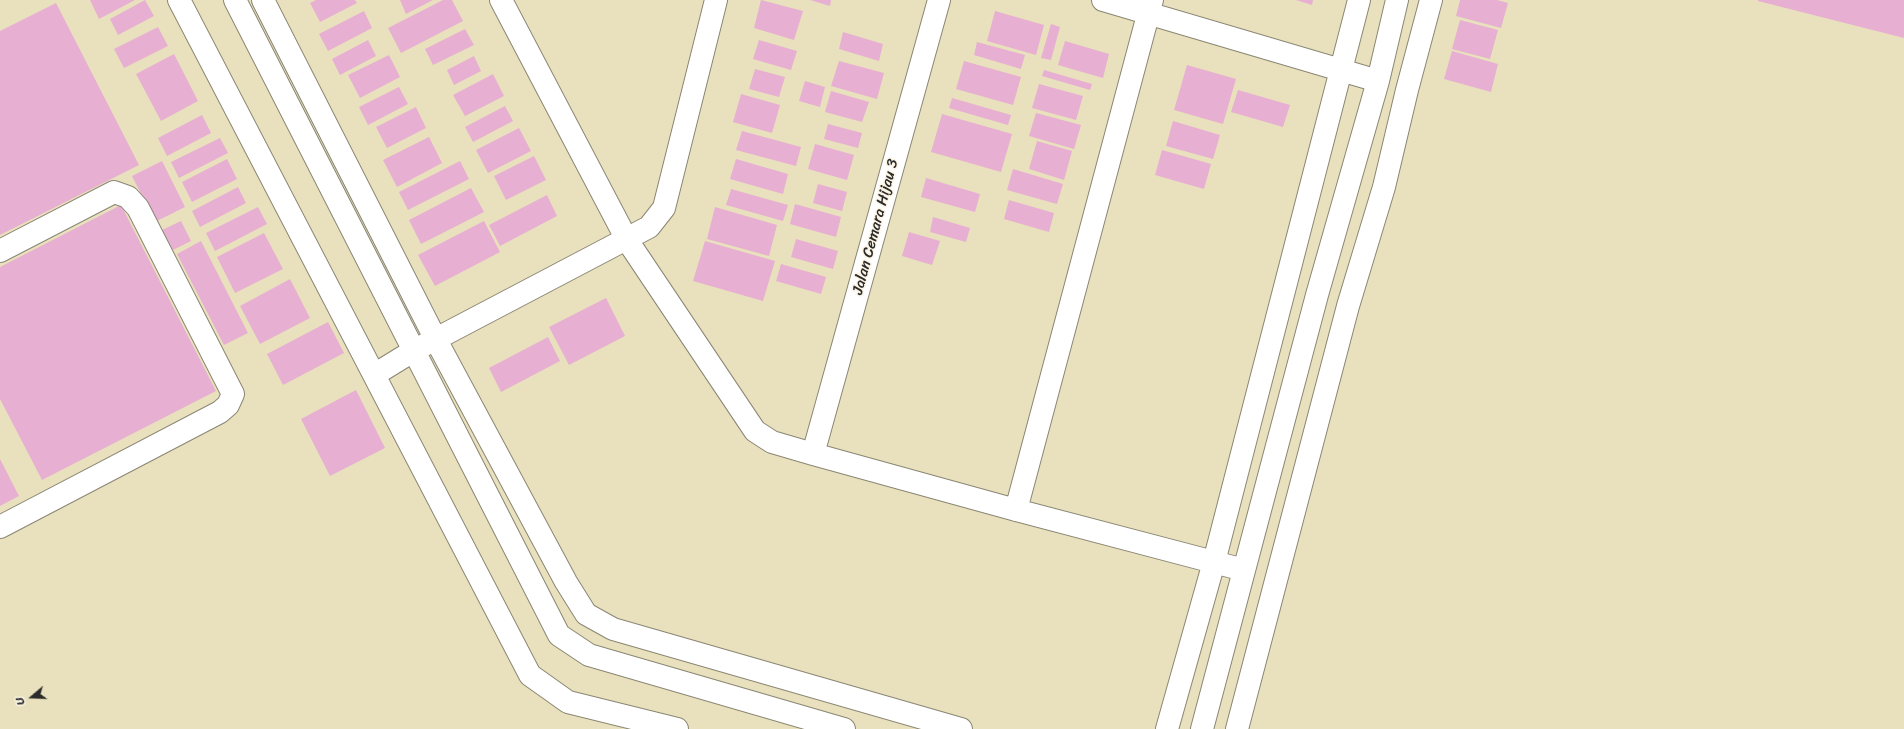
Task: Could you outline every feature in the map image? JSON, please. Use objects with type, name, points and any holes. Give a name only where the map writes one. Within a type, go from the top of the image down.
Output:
[{"type":"street","points":[[179,0],[530,675],[568,702],[677,729]]},
{"type":"street","points":[[235,0],[413,351],[559,634],[589,655],[844,729]]},
{"type":"street","points":[[263,0],[436,340],[566,582],[586,614],[613,629],[961,729]]},
{"type":"street","points":[[501,0],[627,240],[755,431],[772,442],[813,454],[1016,510],[1244,570]]},
{"type":"street","points":[[374,375],[413,351],[627,240],[649,227],[664,208],[716,0]]},
{"type":"street","name":"Jalan Cemara Hijau 3","points":[[813,454],[939,0]]},
{"type":"street","points":[[1103,0],[1150,6],[1378,81]]},
{"type":"street","points":[[1168,729],[1214,562],[1359,0]]},
{"type":"street","points":[[1202,729],[1317,295],[1378,81],[1397,0]]},
{"type":"street","points":[[1237,729],[1348,306],[1384,186],[1407,90],[1431,0]]},
{"type":"street","points":[[1016,510],[1150,6]]},
{"type":"street","points":[[0,251],[114,192],[128,197],[138,208],[233,394],[228,404],[220,412],[0,527]]},
{"type":"street","points":[[1317,295],[1348,306]]},
{"type":"building","points":[[90,0],[135,0],[99,19]]},
{"type":"building","points":[[145,0],[154,16],[118,35],[110,19]]},
{"type":"building","points":[[316,0],[355,0],[357,3],[320,22],[310,3]]},
{"type":"building","points":[[400,0],[433,0],[406,14]]},
{"type":"building","points":[[443,0],[452,0],[463,21],[401,53],[388,28]]},
{"type":"building","points":[[761,0],[803,11],[794,40],[754,28]]},
{"type":"building","points":[[810,0],[831,0],[830,6]]},
{"type":"building","points":[[1296,0],[1313,0],[1312,5]]},
{"type":"building","points":[[1460,0],[1497,0],[1508,3],[1501,28],[1456,16]]},
{"type":"building","points":[[1904,0],[1904,38],[1758,1]]},
{"type":"building","points":[[56,3],[139,165],[0,235],[0,31]]},
{"type":"building","points":[[364,11],[372,28],[328,51],[319,34]]},
{"type":"building","points":[[995,11],[1044,25],[1036,55],[987,41]]},
{"type":"building","points":[[1460,20],[1498,30],[1490,59],[1452,49]]},
{"type":"building","points":[[1051,24],[1060,27],[1051,60],[1041,58]]},
{"type":"building","points":[[158,27],[168,46],[124,68],[114,49]]},
{"type":"building","points":[[465,29],[474,45],[433,65],[425,49]]},
{"type":"building","points":[[843,32],[883,44],[879,61],[839,49]]},
{"type":"building","points":[[368,40],[376,56],[340,75],[332,59]]},
{"type":"building","points":[[759,40],[797,51],[791,70],[753,59]]},
{"type":"building","points":[[1065,41],[1109,54],[1103,78],[1058,65]]},
{"type":"building","points":[[977,42],[1025,55],[1021,69],[974,55]]},
{"type":"building","points":[[1452,51],[1498,64],[1491,92],[1444,79]]},
{"type":"building","points":[[174,54],[198,101],[161,121],[136,74]]},
{"type":"building","points":[[389,55],[400,77],[360,98],[348,75]]},
{"type":"building","points":[[474,56],[481,71],[454,85],[447,70]]},
{"type":"building","points":[[839,61],[884,73],[877,99],[831,86]]},
{"type":"building","points":[[964,61],[1021,77],[1013,105],[956,89]]},
{"type":"building","points":[[1187,65],[1236,79],[1223,124],[1174,110]]},
{"type":"building","points":[[755,69],[785,77],[779,97],[749,89]]},
{"type":"building","points":[[1044,70],[1092,84],[1090,90],[1042,76]]},
{"type":"building","points":[[493,74],[504,96],[465,116],[453,95]]},
{"type":"building","points":[[805,81],[825,87],[820,107],[799,101]]},
{"type":"building","points":[[1039,84],[1083,96],[1076,120],[1032,108]]},
{"type":"building","points":[[399,87],[408,104],[368,125],[359,107]]},
{"type":"building","points":[[1238,90],[1290,105],[1283,127],[1231,112]]},
{"type":"building","points":[[831,91],[869,102],[862,122],[825,112]]},
{"type":"building","points":[[741,94],[780,105],[772,133],[733,122]]},
{"type":"building","points":[[952,98],[1011,115],[1008,125],[949,108]]},
{"type":"building","points":[[505,106],[513,121],[473,142],[465,127]]},
{"type":"building","points":[[416,107],[426,128],[387,148],[376,127]]},
{"type":"building","points":[[1036,113],[1081,125],[1074,149],[1029,136]]},
{"type":"building","points":[[942,114],[1012,134],[1001,172],[931,152]]},
{"type":"building","points":[[202,115],[211,133],[167,156],[158,138]]},
{"type":"building","points":[[1173,121],[1220,135],[1213,159],[1166,146]]},
{"type":"building","points":[[828,124],[862,133],[858,148],[824,139]]},
{"type":"building","points":[[519,128],[531,151],[488,173],[476,150]]},
{"type":"building","points":[[742,131],[801,147],[796,166],[736,150]]},
{"type":"building","points":[[429,137],[442,163],[397,187],[383,160]]},
{"type":"building","points":[[220,138],[228,153],[179,178],[171,162]]},
{"type":"building","points":[[1037,141],[1072,151],[1064,180],[1029,169]]},
{"type":"building","points":[[815,144],[854,155],[847,180],[808,169]]},
{"type":"building","points":[[1162,150],[1211,164],[1204,189],[1155,175]]},
{"type":"building","points":[[534,156],[546,180],[506,200],[494,176]]},
{"type":"building","points":[[227,159],[237,179],[192,202],[182,182]]},
{"type":"building","points":[[736,159],[788,174],[783,194],[730,179]]},
{"type":"building","points":[[162,161],[185,207],[155,222],[132,176]]},
{"type":"building","points":[[460,161],[469,179],[408,210],[399,192]]},
{"type":"building","points":[[1013,169],[1063,184],[1057,204],[1007,190]]},
{"type":"building","points":[[926,178],[980,194],[975,212],[921,197]]},
{"type":"building","points":[[818,184],[847,192],[842,211],[813,203]]},
{"type":"building","points":[[238,187],[246,203],[200,227],[192,211]]},
{"type":"building","points":[[471,188],[484,212],[421,244],[409,220]]},
{"type":"building","points":[[731,189],[788,205],[783,221],[726,205]]},
{"type":"building","points":[[547,195],[557,216],[500,246],[489,225]]},
{"type":"building","points":[[1009,200],[1054,213],[1049,232],[1004,219]]},
{"type":"building","points":[[795,204],[841,217],[836,237],[790,224]]},
{"type":"building","points":[[121,205],[216,391],[42,480],[0,399],[0,267]]},
{"type":"building","points":[[258,207],[267,224],[215,251],[206,233]]},
{"type":"building","points":[[715,207],[777,225],[769,256],[707,239]]},
{"type":"building","points":[[933,217],[970,228],[966,242],[930,232]]},
{"type":"building","points":[[181,221],[191,241],[173,250],[162,230]]},
{"type":"building","points":[[484,221],[500,252],[435,286],[418,255]]},
{"type":"building","points":[[909,232],[940,241],[932,265],[902,256]]},
{"type":"building","points":[[264,233],[283,269],[235,293],[217,257]]},
{"type":"building","points":[[796,239],[838,251],[833,269],[791,257]]},
{"type":"building","points":[[201,241],[248,333],[224,345],[177,254]]},
{"type":"building","points":[[705,241],[775,261],[763,301],[693,281]]},
{"type":"building","points":[[781,264],[826,277],[821,294],[776,281]]},
{"type":"building","points":[[290,279],[310,318],[260,344],[240,306]]},
{"type":"building","points":[[606,298],[625,336],[569,365],[549,327]]},
{"type":"building","points":[[328,322],[344,353],[283,385],[267,354]]},
{"type":"building","points":[[548,337],[560,361],[501,392],[489,368]]},
{"type":"building","points":[[356,390],[385,448],[330,476],[301,419]]},
{"type":"building","points":[[0,459],[19,496],[0,506]]}]
